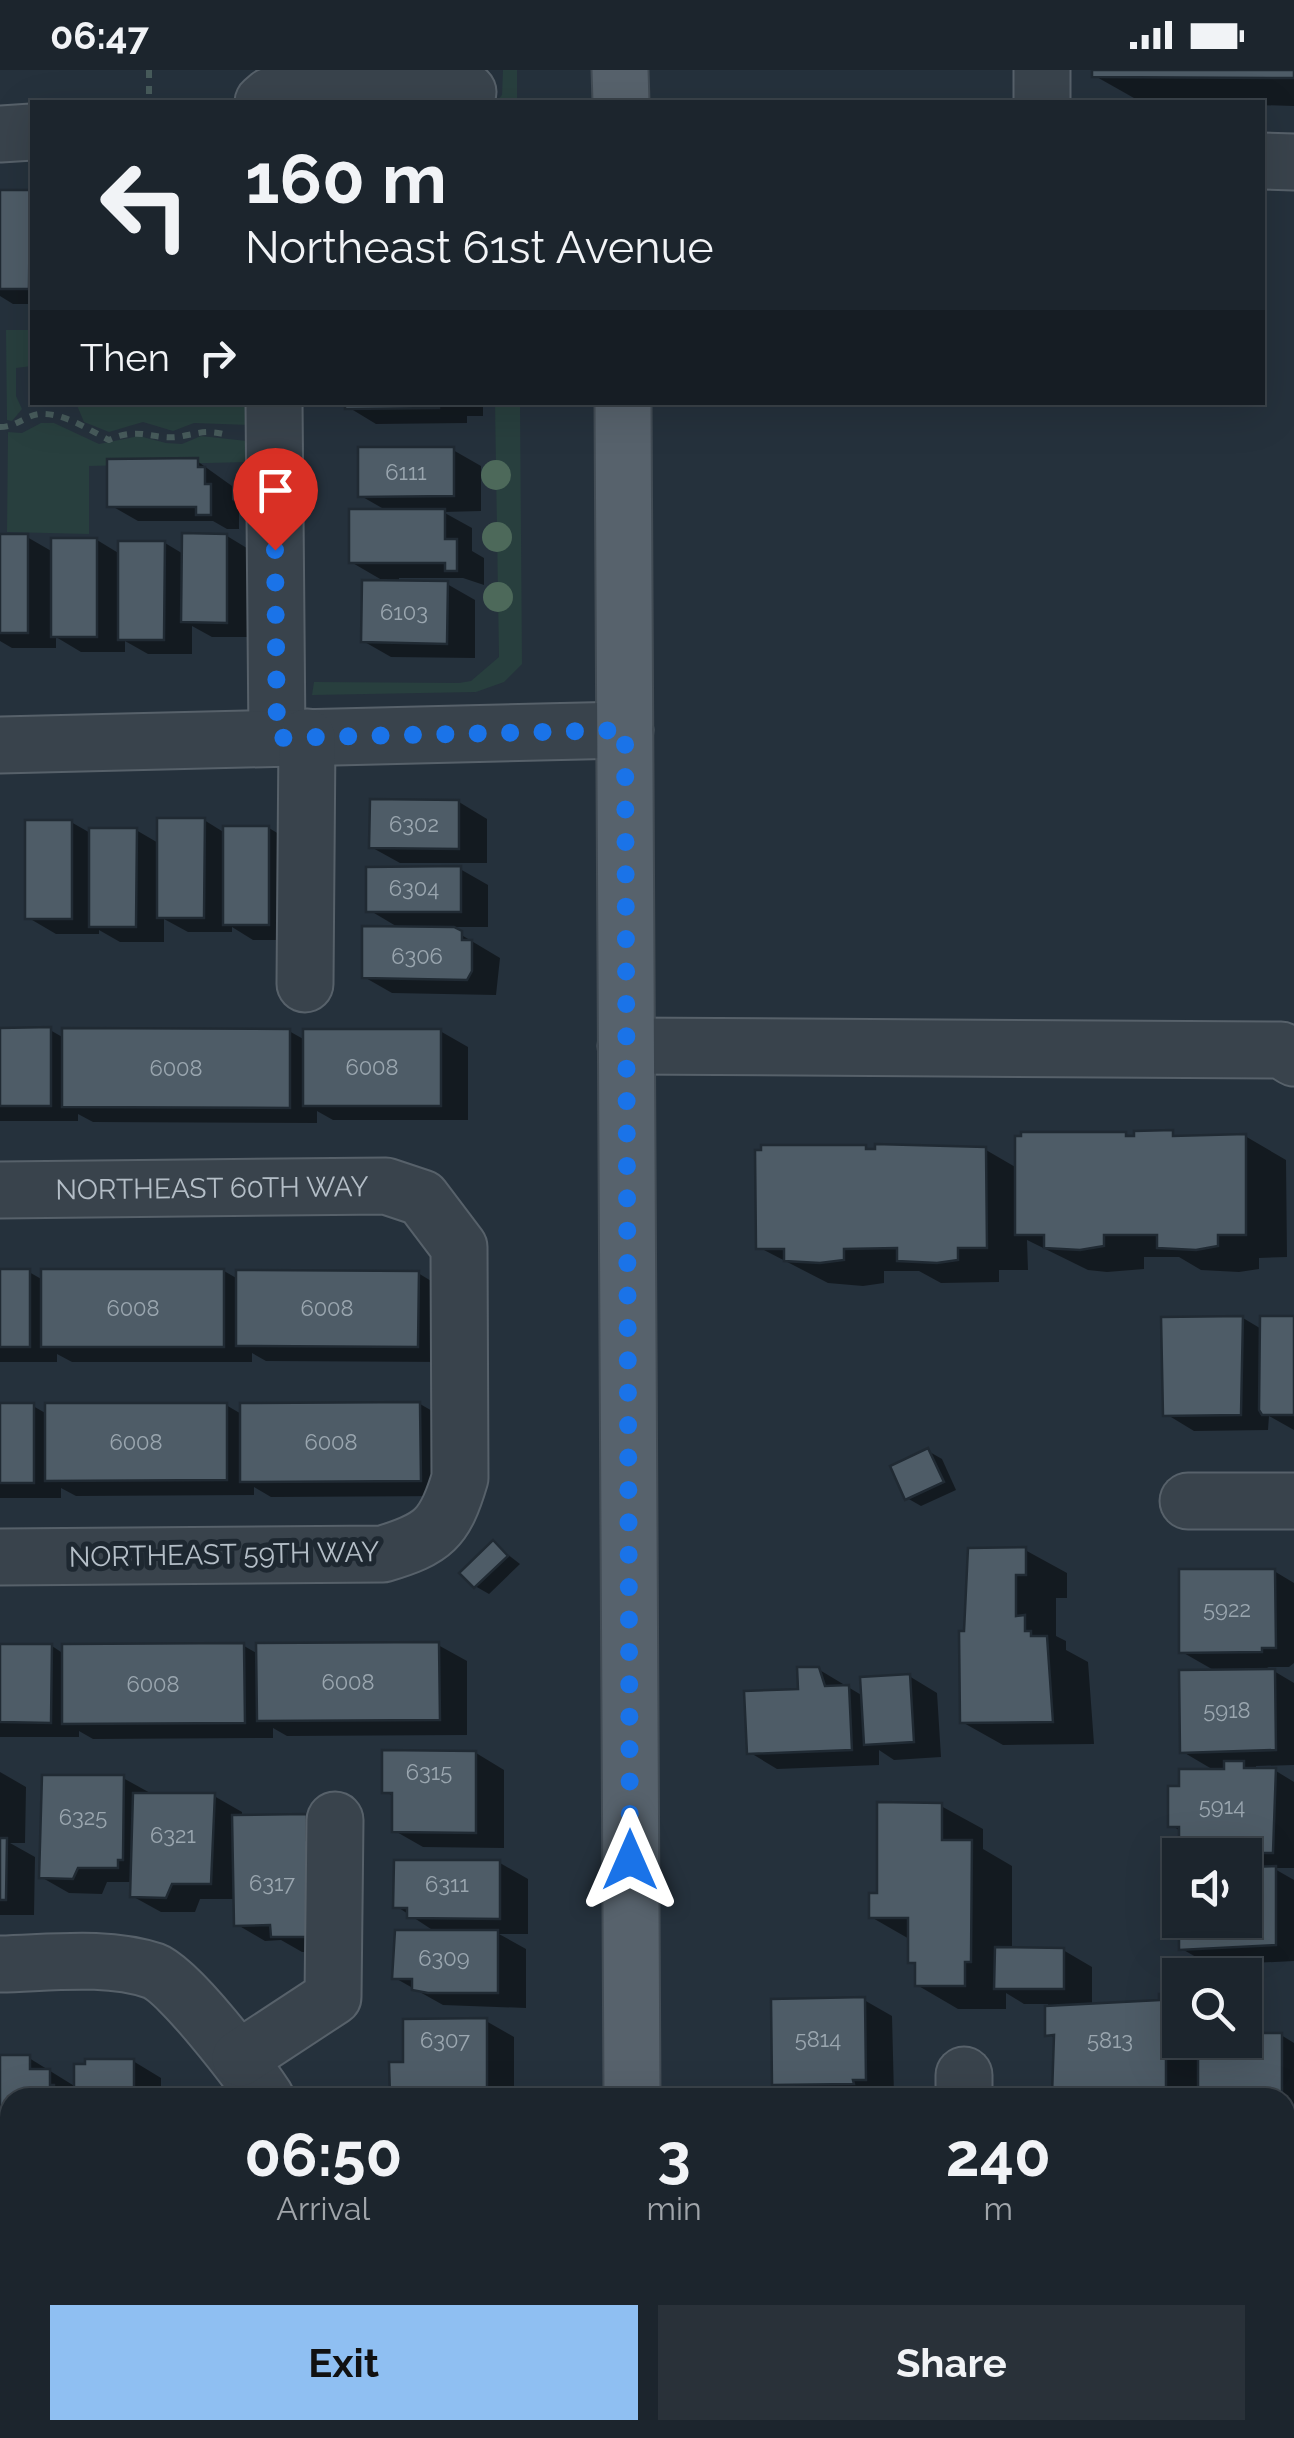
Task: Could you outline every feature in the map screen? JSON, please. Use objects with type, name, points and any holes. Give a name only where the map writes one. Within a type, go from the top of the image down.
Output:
[{"type":"main road","points":[[620,70],[621,100]]},
{"type":"main road","points":[[623,405],[632,2088]]},
{"type":"street","points":[[1042,70],[1042,100]]},
{"type":"street","points":[[265,100],[270,96],[468,92]]},
{"type":"street","points":[[0,134],[30,132]]},
{"type":"street","points":[[1265,161],[1294,162]]},
{"type":"street","points":[[274,420],[305,984]]},
{"type":"street","points":[[0,744],[625,730]]},
{"type":"street","points":[[626,1046],[1281,1050],[1294,1058]]},
{"type":"street","name":"NORTHEAST 60TH WAY","points":[[0,1190],[386,1186],[422,1198],[459,1247],[460,1478],[452,1506],[438,1524]]},
{"type":"street","points":[[1188,1501],[1294,1501]]},
{"type":"street","name":"NORTHEAST 59TH WAY","points":[[0,1557],[383,1554],[425,1542],[438,1524]]},
{"type":"street","points":[[0,1964],[94,1963],[157,1972],[253,2078],[333,1997],[335,1820]]},
{"type":"path","points":[[149,70],[149,100]]},
{"type":"path","points":[[0,427],[12,427],[38,414],[68,420],[109,440],[126,432],[180,438],[202,429],[274,420]]},
{"type":"green space","points":[[503,70],[517,70],[517,100],[498,100],[502,95]]},
{"type":"green space","points":[[6,330],[30,330],[30,366],[16,368],[16,396],[22,409],[12,421],[7,420]]},
{"type":"green space","points":[[77,405],[246,405],[248,425],[194,423],[173,431],[143,422],[109,432],[84,422]]},
{"type":"green space","points":[[495,405],[520,405],[522,664],[504,682],[476,692],[312,695],[314,682],[471,681],[499,657]]},
{"type":"green space","points":[[41,423],[54,423],[99,444],[139,436],[182,444],[201,436],[247,441],[248,462],[89,466],[89,534],[7,532],[8,432],[22,433]]},
{"type":"building","points":[[1092,70],[1294,70],[1294,78],[1092,77]]},
{"type":"building","points":[[0,190],[30,190],[29,289],[0,289]]},
{"type":"building","points":[[345,405],[439,405],[439,408],[345,409]]},
{"type":"building","points":[[358,447],[454,447],[454,496],[358,497]]},
{"type":"building","points":[[198,458],[198,467],[205,467],[205,484],[211,484],[211,515],[196,515],[196,507],[107,507],[107,459]]},
{"type":"building","points":[[349,509],[445,509],[445,539],[457,539],[457,571],[445,571],[445,563],[349,563]]},
{"type":"building","points":[[182,533],[227,534],[227,623],[181,622]]},
{"type":"building","points":[[0,534],[28,534],[28,633],[0,633]]},
{"type":"building","points":[[51,538],[97,538],[97,637],[51,637]]},
{"type":"building","points":[[118,541],[165,541],[164,640],[118,640]]},
{"type":"building","points":[[362,580],[448,581],[447,644],[361,642]]},
{"type":"building","points":[[370,799],[459,800],[459,849],[369,848]]},
{"type":"building","points":[[157,818],[205,818],[204,918],[157,918]]},
{"type":"building","points":[[25,820],[72,820],[72,919],[25,919]]},
{"type":"building","points":[[223,826],[269,826],[269,925],[223,925]]},
{"type":"building","points":[[89,828],[137,828],[136,927],[89,927]]},
{"type":"building","points":[[461,866],[461,912],[366,912],[366,867]]},
{"type":"building","points":[[362,926],[454,927],[462,931],[462,940],[472,940],[472,971],[467,980],[362,978]]},
{"type":"building","points":[[51,1027],[51,1106],[0,1106],[0,1028]]},
{"type":"building","points":[[62,1028],[290,1029],[290,1108],[62,1107]]},
{"type":"building","points":[[303,1029],[441,1029],[441,1106],[303,1106]]},
{"type":"building","points":[[1173,1130],[1173,1136],[1246,1134],[1246,1235],[1218,1235],[1218,1246],[1196,1250],[1157,1248],[1157,1235],[1104,1235],[1104,1246],[1080,1250],[1044,1248],[1044,1235],[1015,1235],[1015,1136],[1021,1136],[1021,1132],[1126,1132],[1126,1136],[1134,1136],[1134,1131]]},
{"type":"building","points":[[875,1144],[986,1147],[987,1248],[958,1248],[958,1260],[937,1263],[897,1261],[897,1248],[844,1249],[844,1260],[820,1263],[784,1261],[784,1249],[756,1249],[755,1150],[761,1150],[761,1145],[866,1145],[866,1149],[875,1149]]},
{"type":"building","points":[[0,1269],[30,1269],[30,1347],[0,1347]]},
{"type":"building","points":[[41,1269],[224,1269],[224,1347],[41,1347]]},
{"type":"building","points":[[236,1270],[419,1271],[418,1347],[236,1346]]},
{"type":"building","points":[[1243,1316],[1241,1415],[1163,1416],[1161,1317]]},
{"type":"building","points":[[1260,1316],[1294,1316],[1294,1415],[1262,1415],[1259,1410]]},
{"type":"building","points":[[420,1402],[421,1481],[240,1482],[240,1403]]},
{"type":"building","points":[[0,1403],[34,1403],[34,1483],[0,1483]]},
{"type":"building","points":[[45,1403],[227,1403],[227,1480],[45,1481]]},
{"type":"building","points":[[928,1448],[944,1482],[905,1500],[890,1466]]},
{"type":"building","points":[[493,1540],[508,1556],[474,1588],[459,1573]]},
{"type":"building","points":[[1026,1547],[1026,1575],[1016,1575],[1016,1616],[1025,1615],[1025,1631],[1031,1631],[1031,1636],[1047,1636],[1053,1722],[960,1723],[959,1631],[964,1631],[968,1548]]},
{"type":"building","points":[[1179,1569],[1275,1569],[1276,1648],[1262,1648],[1262,1652],[1179,1653]]},
{"type":"building","points":[[439,1642],[440,1720],[257,1721],[256,1643]]},
{"type":"building","points":[[244,1643],[245,1723],[62,1724],[62,1644]]},
{"type":"building","points":[[0,1644],[52,1644],[51,1723],[0,1722]]},
{"type":"building","points":[[797,1667],[819,1667],[825,1686],[849,1685],[852,1750],[747,1754],[744,1691],[798,1689]]},
{"type":"building","points":[[1275,1669],[1276,1750],[1180,1753],[1179,1670]]},
{"type":"building","points":[[910,1674],[914,1742],[864,1745],[860,1677]]},
{"type":"building","points":[[382,1750],[476,1751],[476,1833],[392,1832],[392,1793],[382,1793]]},
{"type":"building","points":[[1224,1761],[1244,1761],[1244,1768],[1276,1768],[1273,1853],[1262,1853],[1262,1838],[1179,1838],[1179,1827],[1168,1827],[1168,1786],[1179,1786],[1179,1769],[1224,1769]]},
{"type":"building","points":[[42,1775],[124,1775],[123,1860],[118,1860],[118,1868],[78,1868],[73,1879],[39,1878]]},
{"type":"building","points":[[133,1793],[215,1793],[211,1884],[172,1884],[166,1898],[130,1897]]},
{"type":"building","points":[[877,1802],[942,1803],[942,1840],[972,1840],[971,1962],[965,1962],[965,1986],[915,1986],[915,1963],[908,1963],[908,1918],[869,1918],[869,1893],[877,1893]]},
{"type":"building","points":[[307,1814],[307,1840],[311,1840],[308,1937],[271,1937],[270,1925],[234,1926],[232,1815]]},
{"type":"building","points":[[0,1838],[7,1838],[6,1900],[0,1900]]},
{"type":"building","points":[[394,1860],[500,1860],[500,1919],[407,1918],[407,1908],[393,1908]]},
{"type":"building","points":[[1262,1866],[1276,1866],[1276,1945],[1179,1950],[1179,1938],[1262,1938]]},
{"type":"building","points":[[395,1930],[498,1930],[498,1993],[428,1993],[412,1990],[412,1979],[392,1979]]},
{"type":"building","points":[[995,1947],[1064,1948],[1064,1989],[994,1989]]},
{"type":"building","points":[[1162,1994],[1166,2088],[1052,2088],[1054,2035],[1045,2036],[1045,2006],[1159,2000]]},
{"type":"building","points":[[865,1997],[866,2080],[853,2080],[854,2084],[772,2085],[771,1999]]},
{"type":"building","points":[[487,2018],[487,2088],[390,2088],[389,2062],[403,2062],[403,2019]]},
{"type":"building","points":[[1262,2033],[1282,2033],[1282,2088],[1198,2088],[1198,2058],[1262,2058]]},
{"type":"building","points":[[0,2055],[30,2055],[30,2069],[50,2069],[50,2085],[54,2085],[54,2088],[0,2088]]},
{"type":"building","points":[[85,2059],[134,2059],[134,2088],[74,2088],[74,2064],[85,2064]]},
{"type":"route","points":[[275,550],[277,738],[625,730],[630,1860]]}]
